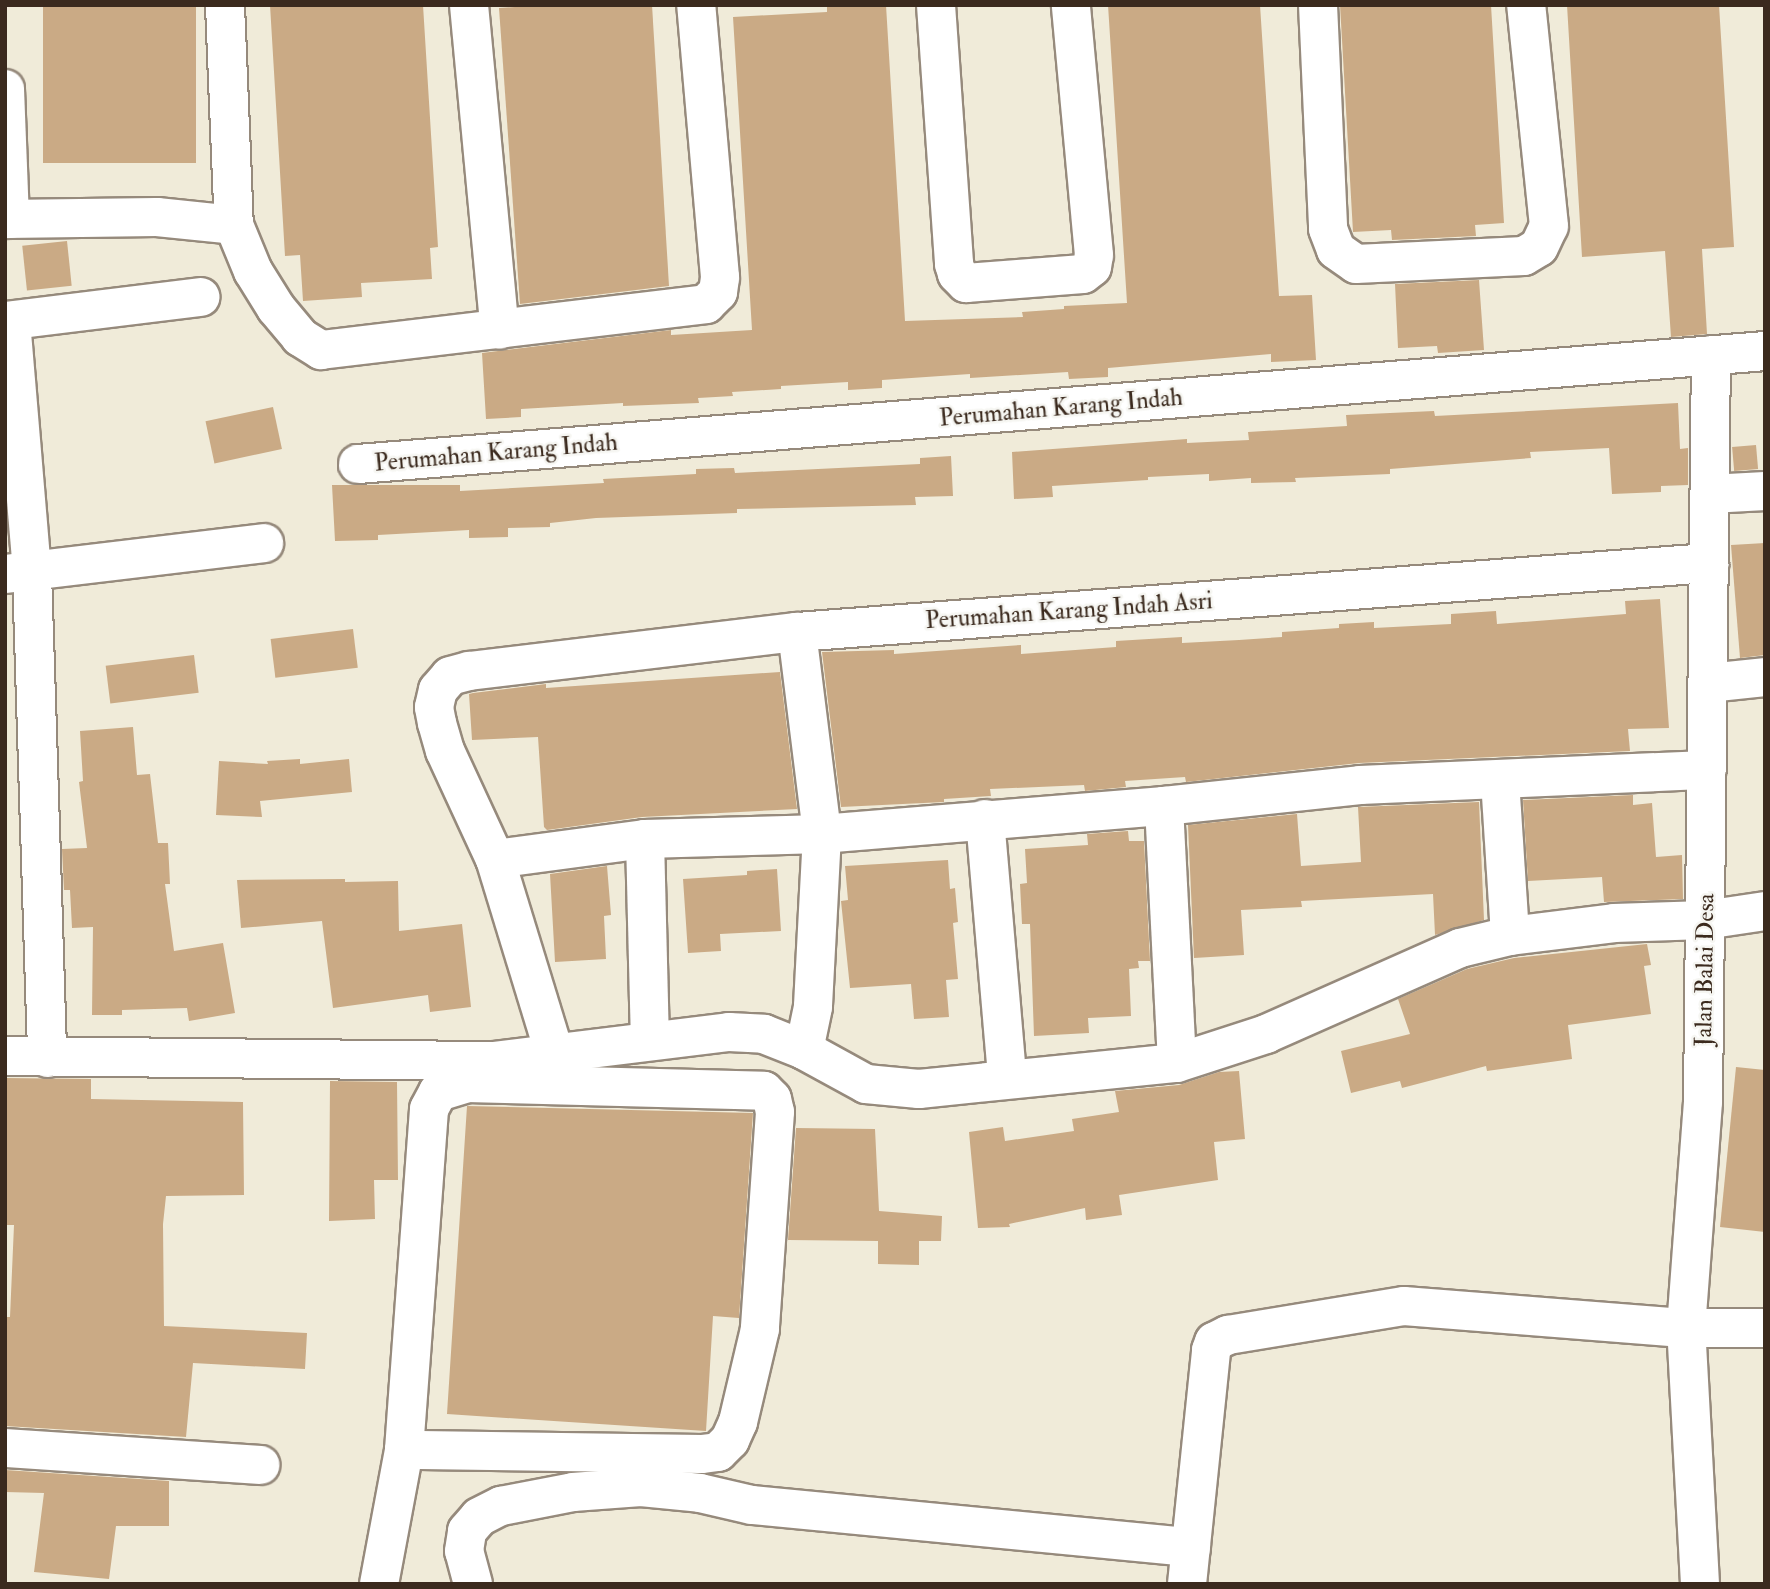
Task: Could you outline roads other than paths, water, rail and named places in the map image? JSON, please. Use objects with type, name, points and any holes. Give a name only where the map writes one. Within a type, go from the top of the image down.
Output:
[{"type":"street","points":[[225,5],[234,225],[253,271],[276,308],[300,337],[321,349],[706,304],[718,292],[719,264],[696,5]]},
{"type":"street","points":[[469,5],[500,330]]},
{"type":"street","points":[[936,5],[954,264],[957,274],[966,283],[1083,274],[1092,267],[1094,255],[1071,5]]},
{"type":"street","points":[[1318,5],[1328,229],[1336,250],[1356,264],[1524,256],[1539,247],[1549,226],[1526,5]]},
{"type":"street","points":[[5,89],[8,219],[157,217],[234,225]]},
{"type":"street","points":[[47,1058],[19,573],[8,321],[201,297]]},
{"type":"street","name":"Perumahan Karang Indah","points":[[358,464],[1765,351]]},
{"type":"street","name":"Jalan Balai Desa","points":[[1700,1584],[1686,1328],[1703,1102],[1712,355]]},
{"type":"street","points":[[1710,494],[1765,491]]},
{"type":"street","points":[[19,573],[264,543]]},
{"type":"street","name":"Perumahan Karang Indah Asri","points":[[495,859],[445,751],[434,707],[438,690],[450,676],[469,671],[797,632],[1709,563]]},
{"type":"street","points":[[797,632],[822,834],[813,1007],[804,1050]]},
{"type":"street","points":[[1708,683],[1765,677]]},
{"type":"street","points":[[555,1055],[495,859],[645,839],[822,834],[1164,806],[1360,785],[1707,770]]},
{"type":"street","points":[[1500,780],[1510,936]]},
{"type":"street","points":[[1164,806],[1177,1063]]},
{"type":"street","points":[[985,819],[1007,1079]]},
{"type":"street","points":[[645,839],[650,1041]]},
{"type":"street","points":[[5,1056],[493,1061],[729,1032],[764,1034],[804,1050],[866,1084],[919,1089],[1177,1063],[1266,1034],[1460,948],[1510,936],[1614,923],[1705,920],[1765,911]]},
{"type":"street","points":[[379,1584],[404,1450],[429,1109],[438,1091],[467,1083],[750,1089],[764,1091],[772,1099],[775,1112],[760,1329],[738,1422],[724,1446],[718,1451],[701,1454],[404,1450]]},
{"type":"street","points":[[472,1584],[464,1551],[467,1531],[479,1517],[502,1506],[573,1492],[641,1487],[700,1493],[752,1505],[1189,1565],[1211,1350],[1214,1342],[1228,1335],[1404,1306],[1686,1328],[1765,1328]]},
{"type":"street","points":[[5,1448],[260,1465]]}]
